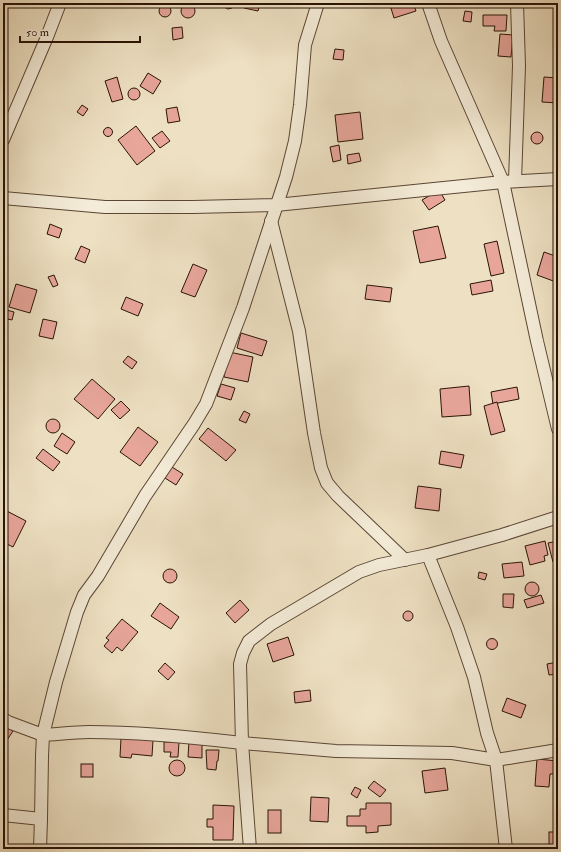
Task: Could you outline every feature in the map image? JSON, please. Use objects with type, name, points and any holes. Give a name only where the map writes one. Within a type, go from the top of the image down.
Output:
[{"type":"street","points":[[3,140],[60,3]]},
{"type":"street","points":[[40,849],[43,735],[60,668],[77,612],[84,595],[98,576],[145,496],[206,404],[243,308],[286,177],[295,141],[300,105],[305,45],[318,3]]},
{"type":"street","points":[[428,3],[441,41],[509,182]]},
{"type":"street","points":[[517,3],[519,66],[509,182],[537,341],[558,429]]},
{"type":"street","points":[[3,198],[105,207],[276,205],[509,182],[558,179]]},
{"type":"street","points":[[271,221],[299,331],[314,433],[321,468],[327,483],[338,496],[405,560]]},
{"type":"street","points":[[250,849],[242,743],[240,664],[242,653],[249,641],[271,624],[359,572],[502,535],[558,518]]},
{"type":"street","points":[[428,555],[457,627],[474,677],[487,733],[496,760],[506,849]]},
{"type":"street","points":[[3,719],[43,735],[88,732],[128,733],[181,736],[336,751],[452,753],[496,760],[558,750]]},
{"type":"street","points":[[3,815],[41,819]]},
{"type":"building","points":[[221,3],[235,3],[232,8],[228,9]]},
{"type":"building","points":[[245,3],[260,3],[258,11],[244,8]]},
{"type":"building","points":[[394,3],[413,3],[416,11],[394,18],[390,5]]},
{"type":"building","points":[[188,4],[193,6],[195,11],[193,16],[188,18],[183,16],[181,11],[183,6]]},
{"type":"building","points":[[165,5],[169,7],[171,11],[169,15],[165,17],[161,15],[159,11],[161,7]]},
{"type":"building","points":[[465,11],[472,12],[471,22],[463,21]]},
{"type":"building","points":[[483,15],[507,15],[506,31],[494,31],[495,26],[483,26]]},
{"type":"building","points":[[182,27],[183,38],[173,40],[172,28]]},
{"type":"building","points":[[500,34],[513,35],[511,57],[498,56]]},
{"type":"building","points":[[335,49],[344,50],[343,60],[333,59]]},
{"type":"building","points":[[148,73],[161,81],[153,94],[140,86]]},
{"type":"building","points":[[117,77],[123,99],[112,102],[105,81]]},
{"type":"building","points":[[544,77],[558,78],[558,103],[542,102]]},
{"type":"building","points":[[136,88],[139,89],[139,99],[132,100],[129,99],[128,92],[129,89]]},
{"type":"building","points":[[82,105],[88,109],[83,116],[77,112]]},
{"type":"building","points":[[177,107],[180,121],[168,123],[166,109]]},
{"type":"building","points":[[360,112],[363,139],[338,142],[335,115]]},
{"type":"building","points":[[136,126],[155,151],[137,165],[118,140]]},
{"type":"building","points":[[108,127],[113,132],[108,137],[103,132]]},
{"type":"building","points":[[162,131],[170,141],[160,148],[152,138]]},
{"type":"building","points":[[535,132],[539,132],[543,138],[539,144],[535,144],[531,140],[531,136]]},
{"type":"building","points":[[339,145],[341,160],[333,162],[330,147]]},
{"type":"building","points":[[359,153],[361,161],[348,164],[347,155]]},
{"type":"building","points":[[439,190],[445,200],[429,210],[422,200]]},
{"type":"building","points":[[50,224],[62,229],[59,238],[47,234]]},
{"type":"building","points":[[438,226],[446,258],[420,263],[413,231]]},
{"type":"building","points":[[497,241],[504,273],[491,276],[484,244]]},
{"type":"building","points":[[81,246],[90,250],[85,263],[75,259]]},
{"type":"building","points":[[544,252],[558,257],[558,274],[556,282],[537,275]]},
{"type":"building","points":[[193,264],[207,270],[195,297],[181,292]]},
{"type":"building","points":[[54,275],[58,285],[53,287],[48,277]]},
{"type":"building","points":[[491,280],[493,291],[472,295],[470,284]]},
{"type":"building","points":[[16,284],[37,290],[30,313],[9,307]]},
{"type":"building","points":[[367,285],[392,288],[390,302],[365,299]]},
{"type":"building","points":[[126,297],[143,304],[138,316],[121,309]]},
{"type":"building","points":[[3,309],[14,312],[12,320],[3,318]]},
{"type":"building","points":[[43,319],[57,322],[53,339],[39,336]]},
{"type":"building","points":[[241,333],[267,341],[262,356],[237,348]]},
{"type":"building","points":[[229,352],[253,357],[248,382],[224,377]]},
{"type":"building","points":[[128,356],[137,362],[132,369],[123,362]]},
{"type":"building","points":[[92,379],[115,399],[98,419],[74,399]]},
{"type":"building","points":[[221,384],[235,388],[231,400],[217,396]]},
{"type":"building","points":[[469,386],[471,415],[442,417],[440,389]]},
{"type":"building","points":[[517,387],[519,399],[493,404],[491,392]]},
{"type":"building","points":[[121,401],[130,410],[120,419],[111,410]]},
{"type":"building","points":[[497,402],[505,431],[491,435],[484,406]]},
{"type":"building","points":[[244,411],[250,414],[246,423],[239,420]]},
{"type":"building","points":[[53,419],[58,421],[60,426],[58,431],[53,433],[48,431],[46,426],[48,421]]},
{"type":"building","points":[[138,427],[158,442],[140,466],[120,452]]},
{"type":"building","points":[[208,428],[236,450],[226,461],[199,439]]},
{"type":"building","points":[[62,433],[75,442],[67,454],[54,446]]},
{"type":"building","points":[[43,449],[60,462],[53,471],[36,458]]},
{"type":"building","points":[[441,451],[464,455],[461,468],[439,464]]},
{"type":"building","points":[[172,467],[183,474],[176,485],[165,478]]},
{"type":"building","points":[[418,486],[441,489],[439,511],[415,508]]},
{"type":"building","points":[[3,509],[26,521],[13,547],[3,542]]},
{"type":"building","points":[[545,541],[548,555],[544,556],[545,561],[530,565],[525,546]]},
{"type":"building","points":[[558,541],[558,560],[553,562],[548,543]]},
{"type":"building","points":[[522,562],[524,576],[504,578],[502,564]]},
{"type":"building","points":[[170,569],[175,571],[177,576],[175,581],[170,583],[165,581],[163,576],[165,571]]},
{"type":"building","points":[[479,572],[487,574],[485,580],[478,578]]},
{"type":"building","points":[[529,582],[535,582],[539,586],[539,592],[535,596],[529,596],[525,592],[525,586]]},
{"type":"building","points":[[503,594],[514,594],[513,608],[503,607]]},
{"type":"building","points":[[541,595],[544,603],[527,608],[524,600]]},
{"type":"building","points":[[240,600],[249,610],[235,623],[226,613]]},
{"type":"building","points":[[160,603],[179,617],[171,629],[151,616]]},
{"type":"building","points":[[408,611],[413,616],[408,621],[403,616]]},
{"type":"building","points":[[122,619],[138,632],[122,651],[117,647],[112,653],[104,646],[109,640],[106,638]]},
{"type":"building","points":[[288,637],[294,655],[273,662],[267,644]]},
{"type":"building","points":[[490,639],[494,639],[496,640],[496,648],[490,649],[487,646],[487,642]]},
{"type":"building","points":[[558,662],[558,674],[549,675],[547,664]]},
{"type":"building","points":[[165,663],[175,672],[168,680],[158,671]]},
{"type":"building","points":[[310,690],[311,701],[295,703],[294,692]]},
{"type":"building","points":[[507,698],[526,705],[521,718],[502,711]]},
{"type":"building","points":[[3,725],[13,731],[3,746]]},
{"type":"building","points":[[121,738],[153,740],[152,756],[132,754],[131,758],[120,757]]},
{"type":"building","points":[[189,741],[202,741],[202,758],[188,757]]},
{"type":"building","points":[[164,742],[179,742],[178,757],[170,757],[171,752],[164,752]]},
{"type":"building","points":[[206,750],[219,750],[216,770],[207,769]]},
{"type":"building","points":[[537,759],[558,761],[558,774],[550,774],[549,787],[535,786]]},
{"type":"building","points":[[177,760],[184,765],[185,768],[180,775],[177,776],[170,771],[169,768],[174,761]]},
{"type":"building","points":[[81,764],[93,764],[93,777],[81,777]]},
{"type":"building","points":[[445,768],[448,790],[425,793],[422,771]]},
{"type":"building","points":[[374,781],[386,790],[380,797],[368,788]]},
{"type":"building","points":[[355,787],[361,790],[357,798],[351,794]]},
{"type":"building","points":[[311,797],[329,798],[328,822],[310,821]]},
{"type":"building","points":[[366,803],[391,803],[391,825],[378,826],[378,832],[366,833],[366,826],[347,826],[347,816],[360,816],[360,809],[366,809]]},
{"type":"building","points":[[213,805],[234,806],[233,840],[213,840],[213,827],[207,827],[207,819],[213,819]]},
{"type":"building","points":[[268,810],[281,810],[281,833],[268,833]]},
{"type":"building","points":[[549,832],[558,832],[558,849],[549,849]]}]
